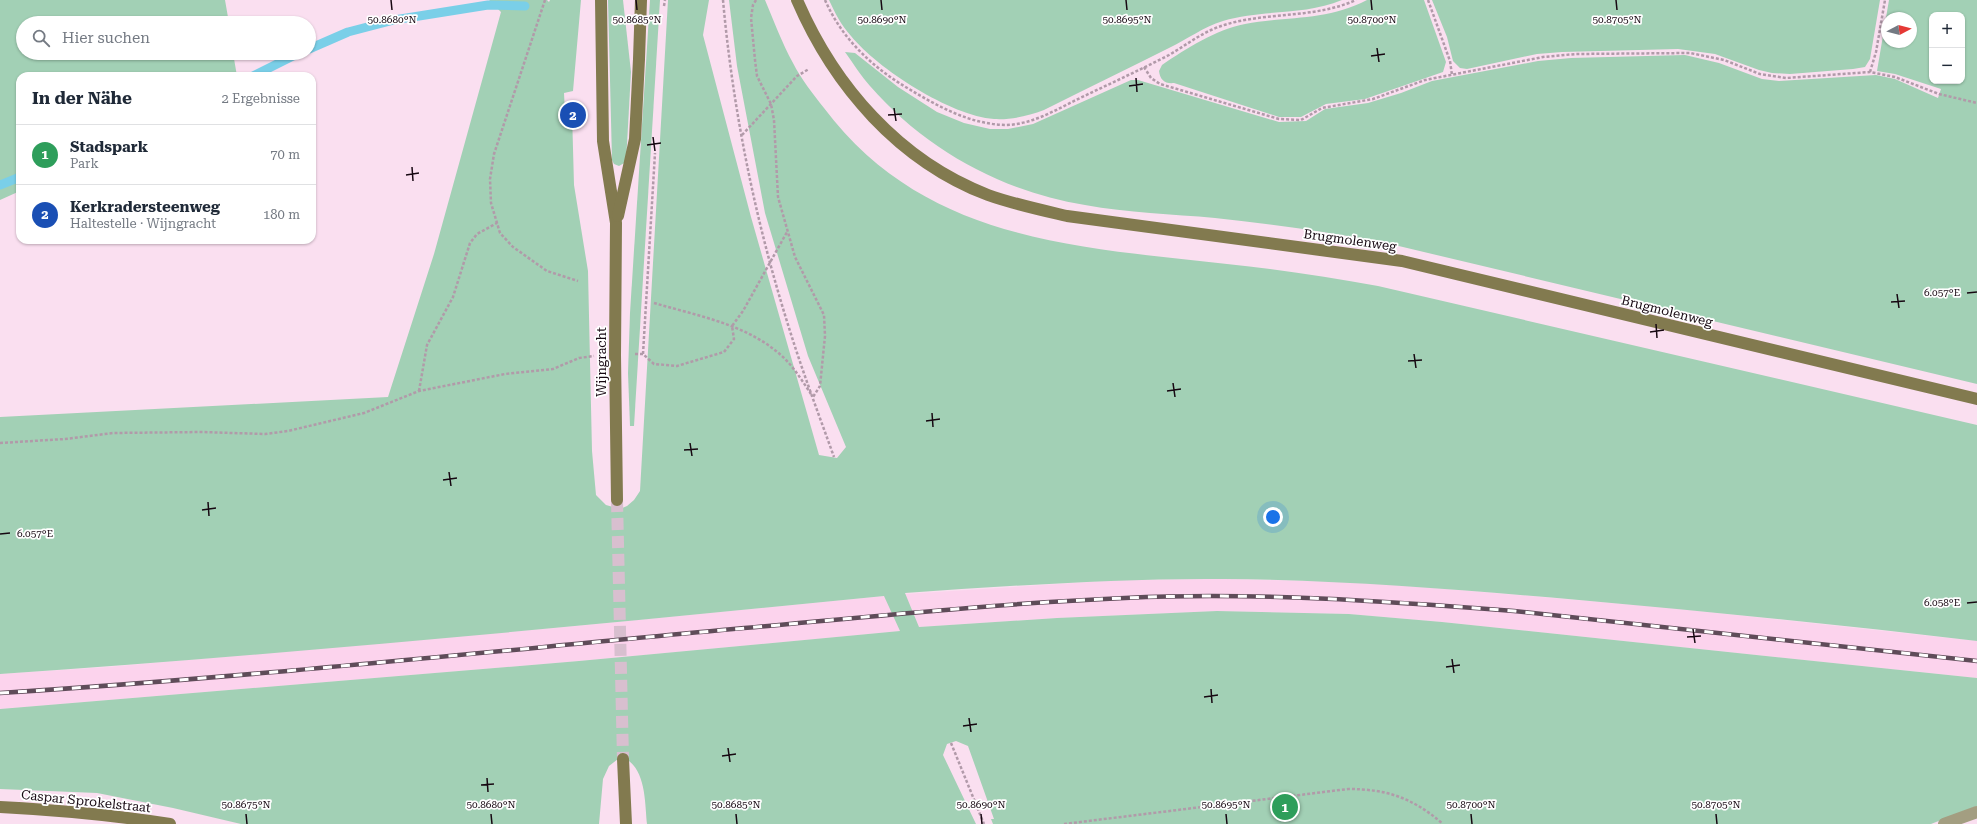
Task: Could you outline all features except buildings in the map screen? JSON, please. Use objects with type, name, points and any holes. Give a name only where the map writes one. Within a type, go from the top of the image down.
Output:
[{"type":"street","name":"Wijngracht","points":[[601,0],[604,141],[616,223],[615,355],[617,500]]},
{"type":"street","name":"Wijngracht","points":[[616,223],[635,139],[640,59],[641,0]]},
{"type":"street","name":"Brugmolenweg","points":[[797,0],[807,24],[844,86],[895,140],[923,161],[961,183],[988,195],[1019,205],[1067,216],[1402,261],[1977,399]]},
{"type":"street","points":[[623,759],[624,821]]},
{"type":"street","name":"Caspar Sprokelstraat","points":[[0,807],[88,813],[170,824]]},
{"type":"street","points":[[1944,824],[1977,812]]},
{"type":"path","points":[[545,0],[494,154],[490,180],[491,203],[500,233],[513,247],[547,271],[578,281]]},
{"type":"path","points":[[664,8],[665,0]]},
{"type":"path","points":[[722,0],[741,136],[754,199],[790,331],[834,457]]},
{"type":"path","points":[[756,0],[753,5],[751,18],[755,60],[757,76],[771,104],[774,120],[778,197],[795,257],[824,315],[825,336],[820,386],[813,397]]},
{"type":"path","points":[[825,0],[841,30],[849,40],[858,50],[898,83],[924,98],[968,118],[1007,125],[1040,117],[1144,68],[1212,30],[1230,24],[1329,10],[1356,0]]},
{"type":"path","points":[[1428,0],[1450,61],[1452,75]]},
{"type":"path","points":[[1870,72],[1876,52],[1885,0]]},
{"type":"path","points":[[741,136],[797,76],[826,58],[849,40]]},
{"type":"path","points":[[1144,68],[1151,78],[1160,84],[1279,119],[1297,120],[1303,120],[1322,108],[1373,99],[1425,80],[1543,57],[1576,54],[1690,53],[1707,56],[1760,74],[1786,78],[1870,72],[1895,77],[1940,94],[1977,103]]},
{"type":"path","points":[[656,150],[643,354],[654,364],[677,366],[724,352],[734,340],[732,326],[743,311],[787,232]]},
{"type":"path","points":[[419,392],[427,345],[453,297],[470,243],[477,234],[497,223]]},
{"type":"path","points":[[654,303],[732,326],[766,343],[786,360],[813,397]]},
{"type":"path","points":[[0,443],[65,439],[113,433],[201,432],[265,434],[288,431],[364,413],[419,392],[505,374],[553,369],[579,358],[615,355]]},
{"type":"path","points":[[951,743],[984,824]]},
{"type":"path","points":[[1064,824],[1348,789],[1384,791],[1419,805],[1443,824]]},
{"type":"shaded area","points":[[1224,579],[1351,582],[1447,589],[1670,608],[1977,641],[1977,678],[1442,622],[1349,614],[1217,611],[1057,618],[919,627],[905,594],[1121,580]]},
{"type":"shaded area","points":[[885,596],[901,631],[579,661],[0,709],[0,674],[108,667],[576,626]]},
{"type":"green space","points":[[0,0],[225,0],[228,16],[16,16],[16,60],[234,60],[236,72],[16,72],[16,193],[0,200]]},
{"type":"green space","points":[[489,0],[547,0],[549,2],[550,0],[581,0],[573,91],[564,93],[565,112],[572,112],[574,185],[588,271],[592,451],[596,495],[606,505],[620,509],[627,506],[634,500],[640,491],[668,0],[709,0],[703,35],[751,217],[819,455],[837,458],[846,447],[808,356],[765,213],[737,66],[729,0],[765,0],[785,48],[807,86],[824,108],[864,152],[908,186],[955,211],[1006,230],[1059,242],[1114,251],[1265,268],[1378,286],[1977,425],[1977,641],[1778,619],[1535,596],[1358,583],[1224,579],[1104,581],[905,593],[919,627],[1057,618],[1217,611],[1349,614],[1442,622],[1977,678],[1977,806],[1931,824],[993,824],[991,819],[994,819],[968,746],[956,741],[947,744],[943,755],[976,824],[647,824],[644,790],[639,774],[629,761],[618,759],[609,766],[603,779],[599,824],[241,824],[173,808],[97,793],[0,789],[0,709],[579,661],[900,631],[884,596],[332,648],[0,674],[0,417],[388,397],[434,254],[501,12]]},
{"type":"green space","points":[[608,0],[623,0],[631,72],[626,162],[619,166],[614,164],[612,160]]},
{"type":"green space","points":[[650,0],[660,0],[634,426],[630,426],[628,373],[630,313]]},
{"type":"green space","points":[[829,0],[1342,0],[1328,5],[1298,11],[1238,17],[1223,21],[1202,30],[1176,45],[1044,110],[1019,117],[994,119],[977,116],[957,109],[916,89],[897,76],[863,49],[851,36],[838,19]]},
{"type":"green space","points":[[1367,0],[1424,0],[1446,62],[1443,72],[1365,99],[1326,104],[1301,117],[1279,117],[1174,83],[1168,83],[1160,77],[1159,71],[1162,65],[1191,46],[1212,35],[1245,24],[1322,15],[1352,7]]},
{"type":"green space","points":[[1432,0],[1880,0],[1870,59],[1865,67],[1790,74],[1772,73],[1759,70],[1715,54],[1678,49],[1537,54],[1467,69],[1460,68],[1453,61],[1447,37]]},
{"type":"green space","points":[[1889,0],[1977,0],[1977,384],[1382,242],[1257,223],[1101,208],[1024,190],[967,164],[940,148],[915,130],[892,109],[867,82],[845,52],[855,53],[898,87],[937,112],[964,123],[990,129],[1008,129],[1033,124],[1131,80],[1138,80],[1279,122],[1306,121],[1325,109],[1368,103],[1401,93],[1432,81],[1538,61],[1571,58],[1685,55],[1719,63],[1762,79],[1779,81],[1876,75],[1895,79],[1938,98],[1941,89],[1895,74],[1877,71],[1881,47],[1917,48],[1917,12],[1887,12]]},
{"type":"waterway","points":[[316,46],[348,32],[394,20],[488,5],[525,6]]},
{"type":"waterway","points":[[261,72],[285,60]]},
{"type":"waterway","points":[[0,185],[16,179]]},
{"type":"tunnel","points":[[617,500],[623,759]]},
{"type":"railway","points":[[0,693],[288,671],[946,610],[1080,600],[1174,596],[1320,598],[1514,611],[1977,661]]},
{"type":"place","name":"Kerkradersteenweg","points":[[573,115]]},
{"type":"place","name":"Stadspark","points":[[1285,807]]}]
